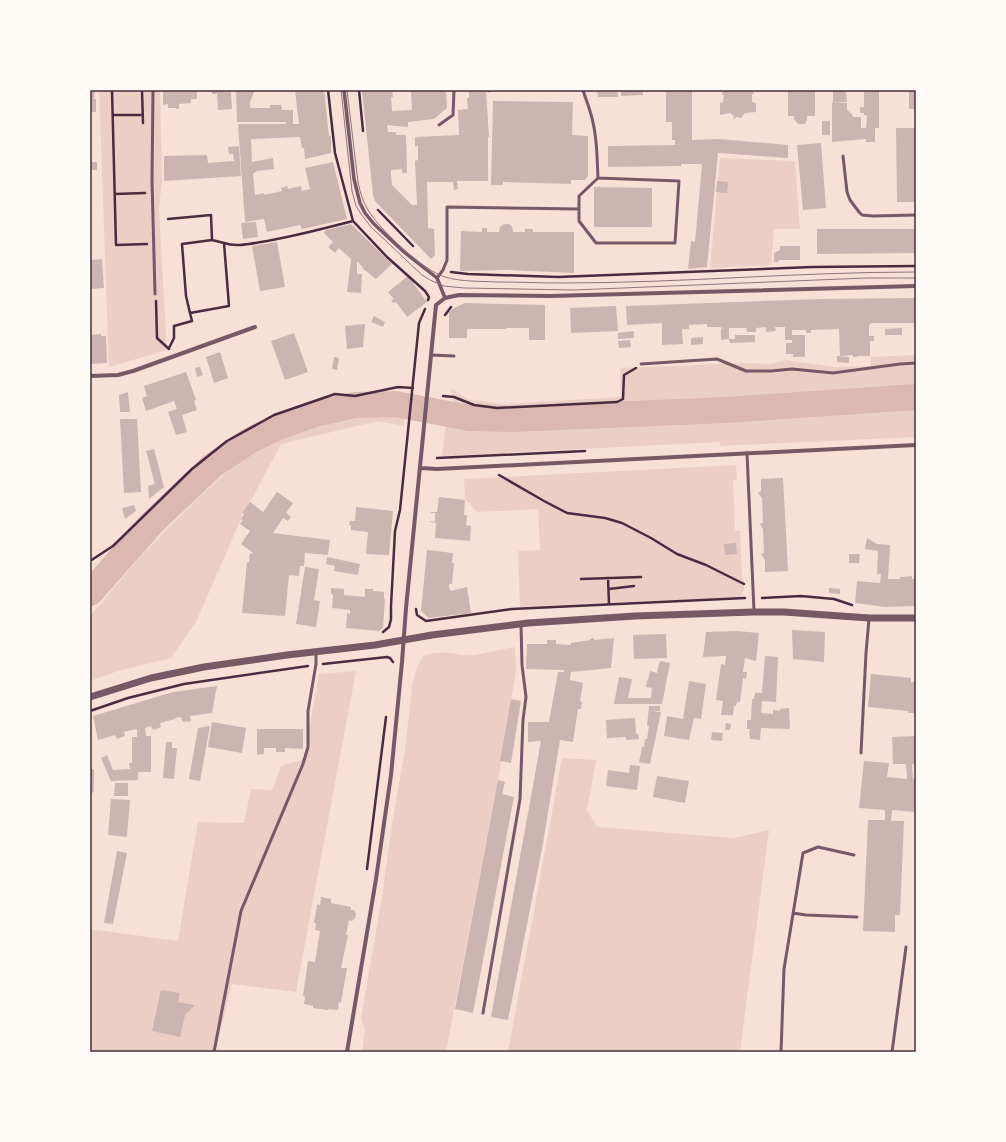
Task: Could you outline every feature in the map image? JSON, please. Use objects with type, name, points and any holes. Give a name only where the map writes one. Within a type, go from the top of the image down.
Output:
[{"type":"street","points":[[344,90],[354,179],[360,203],[365,213],[374,224],[404,252],[437,278],[445,298]]},
{"type":"street","points":[[347,1052],[375,886],[391,775],[436,306],[445,298],[459,295],[550,296],[916,286]]},
{"type":"street","points":[[90,376],[118,375],[255,327]]},
{"type":"street","points":[[420,468],[436,469],[916,445]]},
{"type":"street","points":[[90,697],[151,678],[204,667],[403,641],[432,635],[521,623],[642,616],[754,612],[784,612],[869,618],[916,618]]},
{"type":"lane","points":[[153,90],[152,193],[155,294]]},
{"type":"lane","points":[[438,125],[453,115],[454,90]]},
{"type":"lane","points":[[583,90],[590,112],[594,133],[597,152],[598,178]]},
{"type":"lane","points":[[843,156],[847,192],[850,200],[862,215],[916,215]]},
{"type":"lane","points":[[598,178],[679,181],[675,243],[596,243],[579,221],[579,196],[598,178]]},
{"type":"lane","points":[[437,278],[443,270],[447,260],[448,207],[579,209]]},
{"type":"lane","points":[[431,355],[454,356]]},
{"type":"lane","points":[[641,364],[717,359],[746,371],[792,369],[833,373],[916,363]]},
{"type":"lane","points":[[747,453],[754,612]]},
{"type":"lane","points":[[862,753],[869,618]]},
{"type":"lane","points":[[483,1013],[520,799],[523,720],[526,697],[522,665],[521,623]]},
{"type":"lane","points":[[214,1052],[241,911],[303,764],[308,747],[308,711],[316,664],[316,652]]},
{"type":"lane","points":[[781,1052],[784,969],[803,853],[818,847],[854,855]]},
{"type":"lane","points":[[793,913],[857,917]]},
{"type":"lane","points":[[892,1052],[906,947]]},
{"type":"path","points":[[112,90],[116,245],[154,244]]},
{"type":"path","points":[[359,90],[364,131]]},
{"type":"path","points":[[113,115],[153,115]]},
{"type":"path","points":[[115,194],[152,193]]},
{"type":"path","points":[[378,210],[416,249]]},
{"type":"path","points":[[168,219],[211,215],[212,240]]},
{"type":"path","points":[[168,348],[174,338],[174,326],[192,321],[186,296],[182,244],[212,240],[230,245],[244,244],[289,237],[353,221]]},
{"type":"path","points":[[190,313],[229,306],[224,244]]},
{"type":"path","points":[[443,270],[454,273],[468,274],[558,277],[825,266],[916,266]]},
{"type":"path","points":[[379,633],[389,627],[391,619],[396,531],[400,510],[410,420],[419,323],[424,313]]},
{"type":"path","points":[[443,396],[454,397],[474,405],[497,408],[617,402],[624,399],[624,376],[641,364]]},
{"type":"path","points":[[90,560],[114,546],[192,469],[227,441],[274,415],[335,394],[355,396],[398,387],[413,388]]},
{"type":"path","points":[[437,458],[588,451]]},
{"type":"path","points":[[498,474],[566,513],[605,518],[622,523],[677,554],[706,565],[746,585]]},
{"type":"path","points":[[580,579],[641,577]]},
{"type":"path","points":[[608,578],[610,604]]},
{"type":"path","points":[[609,589],[634,586]]},
{"type":"path","points":[[746,591],[746,598]]},
{"type":"path","points":[[90,711],[128,698],[184,684],[316,664],[330,664],[387,656],[393,661],[392,669]]},
{"type":"path","points":[[366,872],[386,716]]},
{"type":"shaded area","points":[[99,90],[160,90],[162,180],[159,209],[167,350],[109,367]]},
{"type":"shaded area","points":[[720,158],[795,161],[800,229],[774,229],[771,265],[710,268]]},
{"type":"shaded area","points":[[916,355],[916,390],[744,402],[508,411],[482,410],[453,403],[451,389],[470,400],[505,404],[621,397],[620,368],[744,363],[772,364],[785,360],[836,367],[871,366],[871,357]]},
{"type":"shaded area","points":[[916,407],[916,437],[720,446],[720,442],[442,456],[446,424],[478,430],[548,428],[842,414]]},
{"type":"shaded area","points":[[374,415],[404,416],[404,426],[378,421],[281,444],[250,502],[242,513],[241,519],[196,622],[171,658],[118,671],[90,681],[90,615],[145,552],[207,490],[240,462],[264,446],[288,435],[337,422]]},
{"type":"shaded area","points":[[736,465],[737,479],[733,480],[735,531],[740,531],[742,577],[744,579],[744,591],[740,597],[520,607],[518,551],[540,550],[538,509],[477,512],[465,499],[464,479]]},
{"type":"shaded area","points":[[515,647],[516,670],[498,780],[446,1052],[362,1052],[365,1030],[361,1018],[382,897],[392,824],[405,750],[412,686],[416,670],[423,656],[431,654],[444,653],[475,655]]},
{"type":"shaded area","points":[[356,671],[296,992],[232,984],[215,1052],[90,1052],[90,929],[178,941],[198,822],[244,823],[251,789],[272,790],[281,766],[304,759],[319,674]]},
{"type":"shaded area","points":[[562,758],[596,760],[587,810],[597,827],[734,838],[769,830],[740,1052],[508,1052]]},
{"type":"building","points":[[90,90],[95,90],[94,99],[96,99],[96,112],[90,112]]},
{"type":"building","points":[[163,90],[197,90],[197,99],[191,99],[191,103],[179,104],[179,109],[168,108],[168,104],[163,105]]},
{"type":"building","points":[[212,90],[224,90],[224,92],[231,92],[232,109],[218,110],[217,94],[212,94]]},
{"type":"building","points":[[236,90],[255,90],[250,102],[250,108],[270,108],[270,105],[281,105],[282,110],[293,110],[293,124],[299,124],[295,90],[324,90],[329,136],[331,136],[331,153],[305,159],[304,148],[302,148],[300,137],[251,139],[252,162],[273,158],[274,169],[257,171],[253,174],[255,195],[264,193],[264,195],[282,191],[281,188],[287,186],[288,189],[301,186],[302,191],[310,189],[305,168],[333,162],[347,219],[302,229],[300,225],[267,232],[264,219],[245,222],[238,124],[286,124],[286,122],[237,122]]},
{"type":"building","points":[[362,90],[392,90],[392,111],[412,110],[411,90],[446,90],[447,108],[434,119],[408,122],[408,127],[387,125],[388,132],[396,132],[396,135],[406,135],[407,173],[402,173],[402,169],[391,170],[392,185],[412,205],[417,205],[415,161],[418,160],[418,146],[415,146],[415,137],[459,135],[458,110],[468,109],[467,98],[469,98],[469,90],[486,90],[489,137],[488,181],[457,181],[458,189],[454,190],[453,182],[427,182],[428,228],[434,229],[435,255],[431,259],[375,201],[373,195]]},
{"type":"building","points":[[597,90],[617,90],[618,97],[598,97]]},
{"type":"building","points":[[621,90],[643,90],[643,95],[621,96]]},
{"type":"building","points":[[666,90],[692,90],[692,140],[719,139],[788,145],[788,158],[718,153],[707,267],[688,269],[691,241],[695,242],[702,165],[681,164],[681,166],[608,167],[608,146],[675,145],[675,140],[672,140],[672,122],[666,122]]},
{"type":"building","points":[[723,90],[752,90],[754,94],[752,94],[752,102],[756,103],[756,112],[745,113],[741,118],[736,117],[735,119],[730,113],[720,115],[720,103],[723,102],[724,95],[722,95]]},
{"type":"building","points":[[788,90],[815,90],[815,116],[807,116],[805,124],[798,124],[794,119],[794,116],[788,116]]},
{"type":"building","points":[[864,90],[879,90],[879,128],[875,128],[875,142],[866,142],[866,139],[832,142],[832,103],[847,103],[847,110],[853,117],[861,117],[861,128],[866,128],[867,115],[860,113],[860,107],[864,107]]},
{"type":"building","points":[[909,90],[916,90],[916,109],[909,109]]},
{"type":"building","points":[[833,91],[846,91],[847,102],[833,103]]},
{"type":"building","points":[[493,101],[573,102],[572,135],[588,136],[588,176],[585,180],[571,180],[571,184],[503,182],[503,185],[491,185]]},
{"type":"building","points":[[822,121],[830,121],[830,135],[822,135]]},
{"type":"building","points":[[896,128],[916,128],[916,202],[897,202]]},
{"type":"building","points":[[821,143],[826,208],[803,210],[797,145]]},
{"type":"building","points":[[239,146],[241,176],[164,181],[164,156],[207,155],[208,163],[234,161],[233,154],[229,154],[228,147]]},
{"type":"building","points":[[90,162],[97,162],[97,170],[90,170]]},
{"type":"building","points":[[717,181],[728,182],[727,193],[716,192]]},
{"type":"building","points":[[594,187],[652,188],[652,227],[594,227]]},
{"type":"building","points":[[256,222],[258,237],[243,239],[241,223]]},
{"type":"building","points":[[351,224],[392,264],[376,279],[362,268],[363,267],[357,261],[357,274],[362,274],[361,293],[347,292],[351,259],[339,248],[335,253],[328,247],[333,242],[324,233],[326,230]]},
{"type":"building","points":[[504,224],[509,224],[512,226],[513,232],[525,232],[525,229],[533,229],[533,232],[574,232],[574,273],[506,270],[460,271],[461,231],[482,232],[482,228],[487,228],[487,232],[499,232],[500,227]]},
{"type":"building","points":[[817,229],[916,229],[916,253],[817,254]]},
{"type":"building","points":[[277,242],[285,287],[260,291],[252,246]]},
{"type":"building","points":[[780,246],[800,246],[800,260],[779,260],[778,262],[774,262],[774,253],[780,250]]},
{"type":"building","points":[[102,259],[104,288],[90,289],[90,260]]},
{"type":"building","points":[[408,276],[427,302],[407,317],[396,302],[393,303],[391,300],[394,299],[388,292]]},
{"type":"building","points":[[916,298],[916,323],[871,323],[869,326],[869,336],[874,336],[874,341],[870,341],[870,356],[840,356],[839,329],[811,330],[811,333],[806,333],[806,330],[792,330],[792,335],[805,335],[805,357],[793,357],[793,354],[786,354],[786,343],[792,343],[792,340],[785,340],[785,327],[775,327],[776,331],[766,332],[766,327],[756,328],[756,332],[747,332],[746,328],[729,328],[729,339],[721,340],[721,329],[723,328],[707,327],[707,324],[689,325],[689,329],[682,329],[683,344],[662,345],[662,323],[627,325],[626,306],[821,299]]},
{"type":"building","points":[[465,303],[545,305],[545,340],[529,340],[529,328],[467,329],[467,338],[449,338],[449,312]]},
{"type":"building","points":[[616,306],[618,331],[571,333],[570,308]]},
{"type":"building","points":[[374,316],[385,322],[383,327],[371,322]]},
{"type":"building","points":[[365,324],[363,347],[347,349],[345,326]]},
{"type":"building","points":[[902,328],[902,335],[885,335],[885,329]]},
{"type":"building","points":[[634,331],[634,338],[618,339],[618,333]]},
{"type":"building","points":[[294,333],[308,372],[285,380],[271,341]]},
{"type":"building","points":[[101,334],[101,336],[106,336],[107,363],[90,364],[90,335]]},
{"type":"building","points":[[735,335],[755,335],[755,342],[730,343],[729,339],[735,339]]},
{"type":"building","points":[[703,337],[703,344],[691,345],[691,338]]},
{"type":"building","points":[[630,340],[631,347],[619,348],[618,341]]},
{"type":"building","points":[[220,352],[228,378],[214,383],[206,357]]},
{"type":"building","points":[[837,356],[849,357],[849,363],[837,362]]},
{"type":"building","points":[[334,357],[339,358],[337,370],[332,369]]},
{"type":"building","points":[[200,367],[203,375],[197,377],[195,368]]},
{"type":"building","points":[[186,372],[196,400],[194,401],[197,410],[182,415],[187,432],[176,435],[168,412],[177,409],[174,401],[146,411],[142,398],[147,396],[144,386]]},
{"type":"building","points":[[128,392],[130,412],[120,412],[119,395]]},
{"type":"building","points":[[120,419],[137,419],[141,492],[124,493]]},
{"type":"building","points":[[154,449],[164,487],[149,499],[148,486],[155,484],[146,451]]},
{"type":"building","points":[[783,478],[788,571],[765,572],[765,560],[761,554],[764,553],[763,529],[760,524],[763,522],[762,498],[758,493],[761,491],[761,479]]},
{"type":"building","points":[[277,492],[293,503],[286,513],[291,517],[288,521],[283,518],[273,533],[330,540],[328,555],[305,553],[304,566],[300,566],[299,576],[289,575],[285,616],[242,613],[247,562],[249,562],[250,553],[253,554],[241,544],[250,531],[240,524],[243,520],[241,519],[244,514],[242,513],[250,502],[263,512]]},
{"type":"building","points":[[439,497],[465,500],[464,515],[467,515],[466,525],[471,526],[470,541],[435,538],[436,523],[430,521],[435,522],[435,513],[431,512],[437,512]]},
{"type":"building","points":[[134,505],[136,511],[125,519],[122,508]]},
{"type":"building","points":[[356,507],[393,511],[389,555],[366,554],[368,532],[351,530],[351,525],[349,525],[350,521],[355,521]]},
{"type":"building","points":[[867,538],[877,544],[890,545],[888,579],[900,579],[900,577],[912,576],[912,579],[916,579],[916,606],[885,607],[855,603],[857,581],[880,583],[881,574],[877,574],[878,551],[865,549]]},
{"type":"building","points":[[736,543],[737,554],[725,555],[724,544]]},
{"type":"building","points":[[427,550],[453,553],[452,563],[454,563],[452,584],[449,584],[449,588],[451,591],[467,587],[471,613],[429,618],[421,611]]},
{"type":"building","points":[[849,554],[860,554],[859,563],[849,563]]},
{"type":"building","points":[[327,557],[360,564],[358,575],[334,571],[335,566],[326,564]]},
{"type":"building","points":[[305,567],[319,569],[314,600],[320,601],[316,627],[296,624]]},
{"type":"building","points":[[331,588],[344,589],[344,595],[365,597],[365,589],[373,589],[373,591],[384,592],[383,628],[379,631],[346,628],[347,613],[350,614],[350,610],[332,608],[333,595],[331,594]]},
{"type":"building","points":[[829,588],[840,589],[840,594],[829,593]]},
{"type":"building","points":[[792,630],[825,632],[824,662],[793,659]]},
{"type":"building","points":[[737,631],[759,633],[756,661],[745,658],[743,672],[747,672],[746,679],[743,678],[740,702],[737,702],[736,706],[734,706],[733,715],[721,715],[723,701],[716,700],[721,664],[725,665],[726,656],[703,657],[706,632]]},
{"type":"building","points":[[666,634],[667,658],[634,659],[633,635]]},
{"type":"building","points":[[594,638],[594,640],[614,638],[611,668],[571,672],[570,680],[583,683],[580,701],[582,702],[581,709],[578,709],[573,742],[560,740],[542,849],[508,1020],[491,1017],[541,741],[528,742],[528,722],[549,722],[558,672],[564,672],[564,670],[526,669],[527,644],[547,644],[547,640],[556,640],[556,644],[571,645],[571,643]]},
{"type":"building","points":[[765,656],[778,657],[776,702],[762,701],[761,713],[773,714],[773,710],[780,711],[780,709],[789,708],[790,729],[761,728],[760,740],[750,739],[750,729],[747,729],[747,720],[751,720],[752,699],[754,699],[755,693],[762,693]]},
{"type":"building","points":[[661,661],[670,663],[662,704],[614,704],[619,677],[632,679],[628,698],[651,698],[652,688],[646,687],[647,680],[648,681],[650,671],[657,673],[659,663]]},
{"type":"building","points":[[871,674],[911,678],[911,682],[916,682],[916,713],[868,707]]},
{"type":"building","points":[[689,681],[706,684],[701,719],[694,718],[689,740],[664,736],[667,716],[683,719]]},
{"type":"building","points":[[217,686],[212,713],[190,716],[191,721],[184,722],[182,721],[181,717],[175,718],[160,723],[161,727],[153,730],[151,726],[145,728],[146,736],[151,736],[151,772],[138,772],[138,780],[111,781],[101,758],[107,755],[113,770],[130,769],[129,763],[132,763],[132,737],[137,737],[137,729],[124,732],[125,736],[117,739],[115,735],[98,740],[93,716],[173,692]]},
{"type":"building","points":[[511,699],[521,701],[511,763],[500,761]]},
{"type":"building","points":[[649,706],[660,706],[660,711],[651,712],[661,712],[650,764],[639,762],[642,747],[644,747],[645,739],[647,739],[649,726],[647,726]]},
{"type":"building","points":[[635,718],[636,734],[638,734],[639,739],[626,740],[626,737],[607,738],[606,720]]},
{"type":"building","points":[[212,722],[246,728],[242,753],[208,747]]},
{"type":"building","points":[[726,723],[731,724],[730,730],[725,730]]},
{"type":"building","points":[[210,726],[200,781],[189,779],[198,728]]},
{"type":"building","points":[[257,729],[303,729],[303,749],[285,748],[285,752],[276,752],[276,748],[264,748],[264,754],[257,755]]},
{"type":"building","points":[[712,732],[723,733],[722,741],[711,740]]},
{"type":"building","points":[[916,736],[916,764],[912,764],[913,779],[916,779],[916,812],[892,810],[891,821],[904,821],[900,915],[895,915],[895,932],[863,931],[868,820],[885,820],[885,810],[859,808],[864,761],[889,763],[887,777],[907,779],[906,764],[893,764],[892,737]]},
{"type":"building","points":[[166,742],[172,742],[172,748],[177,748],[174,779],[163,778]]},
{"type":"building","points":[[630,765],[640,766],[637,790],[606,786],[608,770],[629,773]]},
{"type":"building","points":[[90,769],[94,769],[94,791],[90,795]]},
{"type":"building","points":[[657,776],[689,781],[685,803],[653,797]]},
{"type":"building","points":[[498,780],[505,782],[502,794],[514,797],[473,1013],[455,1009]]},
{"type":"building","points":[[115,783],[128,783],[128,796],[114,796]]},
{"type":"building","points":[[111,799],[130,800],[127,837],[108,835]]},
{"type":"building","points":[[117,851],[127,853],[113,924],[104,923]]},
{"type":"building","points":[[321,897],[331,899],[331,903],[351,907],[351,910],[354,910],[356,914],[352,921],[349,920],[346,935],[348,935],[341,968],[347,968],[341,1003],[339,1002],[338,1010],[313,1008],[313,1006],[304,1004],[305,997],[303,996],[308,961],[315,962],[320,931],[315,930],[316,923],[314,923],[317,904],[320,905]]},
{"type":"building","points":[[161,990],[180,993],[178,1002],[195,1005],[185,1015],[180,1037],[152,1031]]},
{"type":"waterway","points":[[90,593],[153,522],[212,466],[249,441],[278,427],[315,414],[355,405],[396,404],[469,418],[512,419],[726,410],[916,397]]},
{"type":"tram line","points":[[341,90],[352,191],[356,206],[371,227],[422,275],[444,286],[464,288],[574,290],[866,278],[916,278]]},
{"type":"tram line","points":[[347,90],[358,182],[366,207],[382,228],[403,249],[426,267],[445,277],[458,280],[497,282],[608,283],[872,272],[916,272]]}]
